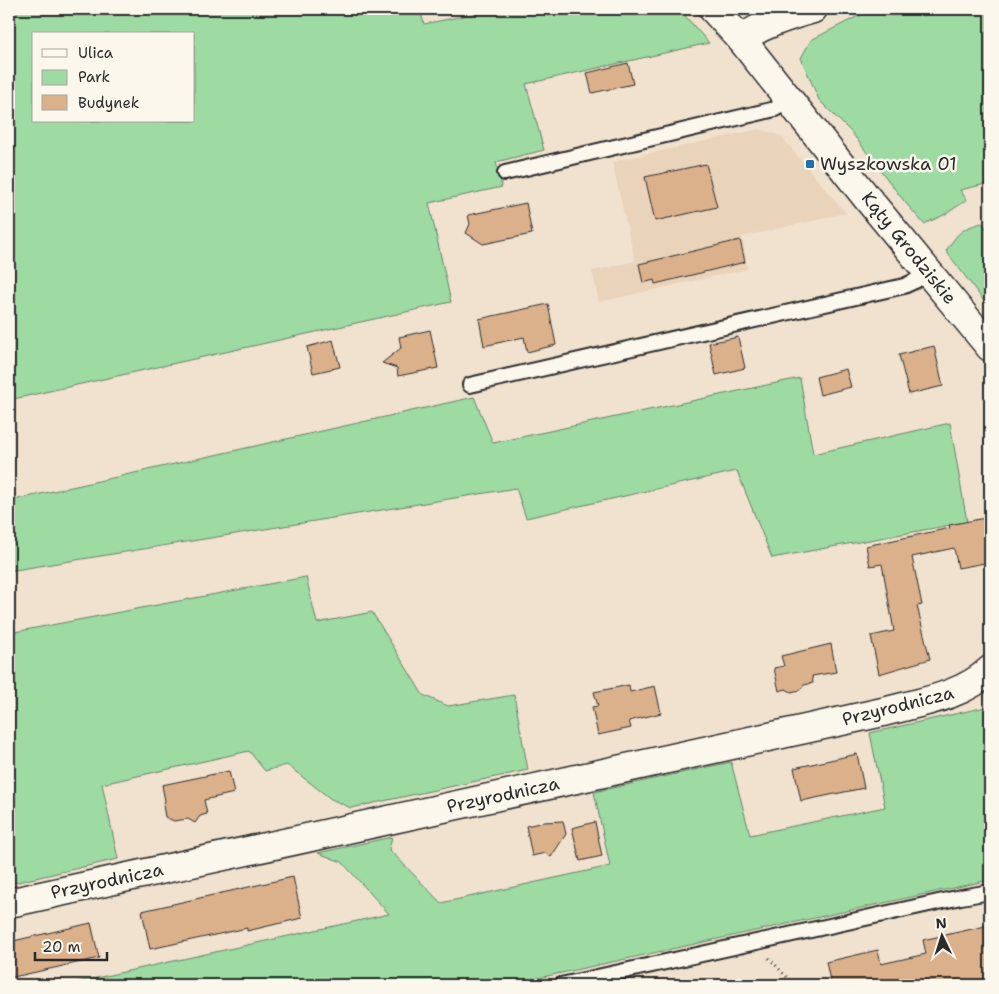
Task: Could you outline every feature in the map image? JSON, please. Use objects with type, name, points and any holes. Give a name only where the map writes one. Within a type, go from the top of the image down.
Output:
[{"type":"street","name":"Kąty Grodziskie","points":[[713,9],[741,39],[867,198],[990,347]]},
{"type":"street","points":[[741,39],[754,30],[813,9]]},
{"type":"street","name":"Przyrodnicza","points":[[9,903],[883,712],[955,694],[971,685],[990,670]]},
{"type":"lane","points":[[505,173],[775,109],[790,100]]},
{"type":"lane","points":[[470,385],[904,286],[927,270]]},
{"type":"lane","points":[[561,985],[990,892]]},
{"type":"path","points":[[765,954],[794,985]]},
{"type":"shaded area","points":[[759,129],[781,136],[846,213],[742,237],[748,269],[599,302],[592,271],[635,261],[612,162]]},
{"type":"green space","points":[[9,9],[420,9],[424,24],[498,9],[679,9],[709,43],[526,84],[544,150],[496,162],[502,187],[429,203],[451,302],[9,400]]},
{"type":"green space","points":[[872,9],[990,9],[990,183],[960,190],[967,200],[944,215],[924,224],[852,133],[819,100],[801,58],[811,40]]},
{"type":"green space","points":[[982,223],[990,232],[990,309],[946,251],[960,232]]},
{"type":"green space","points":[[800,378],[813,454],[950,423],[967,522],[772,558],[737,471],[526,518],[516,488],[9,571],[9,501],[474,397],[493,443]]},
{"type":"green space","points":[[306,577],[317,623],[372,612],[423,695],[448,706],[514,695],[528,770],[351,808],[331,799],[287,765],[265,771],[249,751],[102,784],[118,859],[9,884],[9,633]]},
{"type":"green space","points":[[990,706],[990,880],[506,985],[64,985],[389,914],[342,862],[318,853],[392,837],[389,849],[441,903],[610,866],[594,792],[731,762],[750,835],[885,807],[870,733]]},
{"type":"building","points":[[628,63],[633,84],[592,93],[587,73]]},
{"type":"building","points":[[706,164],[717,207],[655,221],[645,177]]},
{"type":"building","points":[[526,203],[532,234],[483,244],[466,233],[470,224],[468,215]]},
{"type":"building","points":[[740,240],[745,262],[655,284],[654,280],[643,283],[639,264]]},
{"type":"building","points":[[548,304],[556,345],[527,352],[524,337],[484,346],[479,319]]},
{"type":"building","points":[[430,330],[438,368],[398,376],[397,368],[382,363],[401,348],[399,337]]},
{"type":"building","points":[[738,337],[745,368],[716,375],[709,343]]},
{"type":"building","points":[[333,340],[340,367],[313,373],[307,347]]},
{"type":"building","points":[[934,346],[943,386],[909,394],[899,355]]},
{"type":"building","points":[[846,369],[851,387],[820,395],[816,377]]},
{"type":"building","points":[[985,518],[990,543],[990,562],[958,568],[954,548],[912,557],[922,605],[917,606],[930,659],[879,674],[871,636],[894,631],[882,564],[870,566],[866,546],[950,528],[949,525]]},
{"type":"building","points":[[831,644],[836,672],[812,676],[813,683],[804,685],[800,690],[791,692],[786,689],[779,691],[774,668],[784,666],[781,656]]},
{"type":"building","points":[[629,685],[630,692],[655,686],[661,713],[629,721],[631,728],[598,735],[592,707],[598,706],[594,692]]},
{"type":"building","points":[[857,754],[864,788],[801,801],[794,768]]},
{"type":"building","points":[[229,771],[234,793],[204,800],[207,814],[200,816],[195,823],[188,819],[174,821],[165,817],[162,785]]},
{"type":"building","points":[[563,821],[566,834],[551,857],[545,853],[532,856],[526,826],[544,822]]},
{"type":"building","points":[[595,822],[602,856],[580,861],[572,828]]},
{"type":"building","points":[[293,877],[302,918],[247,931],[247,928],[150,949],[142,911]]},
{"type":"building","points":[[91,923],[99,958],[9,978],[9,942]]},
{"type":"building","points":[[990,925],[990,985],[831,985],[826,962],[878,950],[881,964],[926,954],[923,940]]},
{"type":"place","name":"Wyszkowska 01","points":[[810,164]]}]
